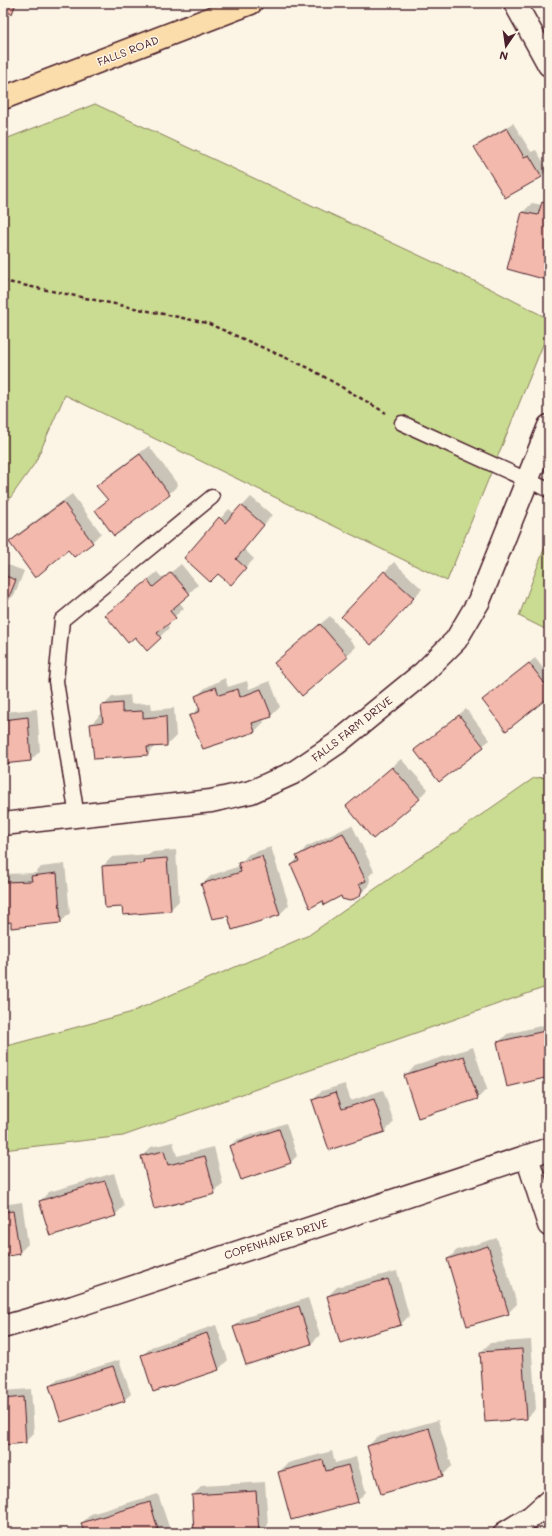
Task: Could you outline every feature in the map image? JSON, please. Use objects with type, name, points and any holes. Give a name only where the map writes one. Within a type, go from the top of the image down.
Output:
[{"type":"main road","name":"FALLS ROAD","points":[[3,98],[251,3]]},
{"type":"street","points":[[515,3],[549,66]]},
{"type":"street","name":"FALLS FARM DRIVE","points":[[3,824],[211,801],[251,792],[293,773],[336,744],[423,673],[456,640],[479,601],[549,426]]},
{"type":"street","name":"COPENHAVER DRIVE","points":[[3,1327],[74,1307],[549,1149]]},
{"type":"street","points":[[527,1156],[549,1225]]},
{"type":"street","points":[[505,1533],[531,1517],[549,1501]]},
{"type":"lane","points":[[402,423],[528,479],[549,490]]},
{"type":"lane","points":[[77,817],[56,681],[62,620],[212,497]]},
{"type":"path","points":[[3,281],[207,323],[310,368],[402,423]]},
{"type":"green space","points":[[95,104],[489,288],[549,319],[549,330],[447,581],[65,395],[35,463],[3,508],[3,140]]},
{"type":"green space","points":[[549,536],[549,631],[519,616]]},
{"type":"green space","points":[[549,777],[549,986],[123,1136],[3,1150],[3,1047],[129,1013],[309,935],[534,778]]},
{"type":"building","points":[[3,3],[16,3],[12,14],[3,11]]},
{"type":"building","points":[[507,128],[524,157],[529,155],[542,177],[505,198],[474,147]]},
{"type":"building","points":[[542,202],[549,204],[549,273],[547,280],[507,269],[522,212],[538,215]]},
{"type":"building","points":[[140,454],[170,495],[114,536],[95,510],[108,500],[96,486]]},
{"type":"building","points":[[63,502],[93,543],[74,557],[68,550],[35,578],[9,542]]},
{"type":"building","points":[[241,505],[264,525],[236,559],[246,568],[231,585],[218,574],[210,582],[184,558],[219,517],[225,523]]},
{"type":"building","points":[[384,571],[414,598],[371,645],[341,617]]},
{"type":"building","points":[[171,572],[190,594],[170,611],[176,618],[157,633],[161,638],[147,651],[135,637],[128,643],[105,615],[148,580],[153,587]]},
{"type":"building","points":[[3,575],[16,580],[6,604],[3,603]]},
{"type":"building","points":[[320,624],[348,657],[302,696],[274,663]]},
{"type":"building","points":[[529,663],[549,689],[549,697],[506,731],[482,700]]},
{"type":"building","points":[[216,687],[219,695],[238,689],[240,697],[261,689],[272,717],[252,723],[255,732],[203,749],[189,716],[200,711],[195,696]]},
{"type":"building","points":[[122,703],[122,712],[143,711],[143,718],[166,716],[167,746],[147,747],[148,755],[94,759],[90,724],[103,722],[101,705]]},
{"type":"building","points":[[459,715],[484,747],[439,782],[414,750]]},
{"type":"building","points":[[28,717],[31,761],[3,764],[3,720]]},
{"type":"building","points":[[392,767],[420,799],[373,839],[346,806]]},
{"type":"building","points":[[343,833],[366,881],[359,884],[362,889],[360,896],[350,901],[342,899],[341,896],[324,905],[323,901],[310,908],[291,865],[299,861],[296,856]]},
{"type":"building","points":[[262,856],[280,915],[232,930],[228,916],[212,919],[201,884],[241,872],[238,863]]},
{"type":"building","points":[[167,858],[171,911],[123,915],[122,907],[105,908],[102,866],[144,863],[143,860]]},
{"type":"building","points":[[57,873],[61,923],[11,928],[11,922],[3,923],[3,882],[32,881],[31,876]]},
{"type":"building","points":[[549,1030],[549,1077],[507,1087],[497,1042]]},
{"type":"building","points":[[464,1056],[478,1099],[418,1118],[404,1075]]},
{"type":"building","points":[[336,1092],[342,1109],[374,1099],[385,1132],[329,1150],[312,1100]]},
{"type":"building","points":[[279,1129],[291,1163],[241,1180],[229,1146]]},
{"type":"building","points":[[164,1151],[168,1165],[205,1156],[215,1194],[154,1209],[141,1156]]},
{"type":"building","points":[[105,1181],[116,1216],[50,1236],[39,1201]]},
{"type":"building","points":[[13,1211],[20,1254],[3,1257],[3,1212]]},
{"type":"building","points":[[488,1246],[509,1314],[467,1326],[447,1259]]},
{"type":"building","points":[[388,1279],[401,1325],[340,1343],[327,1296]]},
{"type":"building","points":[[299,1306],[311,1344],[246,1365],[233,1327]]},
{"type":"building","points":[[207,1333],[219,1370],[153,1392],[141,1355]]},
{"type":"building","points":[[522,1349],[527,1419],[485,1422],[480,1352]]},
{"type":"building","points":[[113,1366],[125,1401],[61,1422],[49,1386]]},
{"type":"building","points":[[23,1397],[26,1443],[3,1445],[3,1399]]},
{"type":"building","points":[[429,1428],[443,1476],[381,1494],[367,1446]]},
{"type":"building","points":[[323,1460],[326,1471],[348,1465],[358,1502],[291,1520],[278,1472]]},
{"type":"building","points":[[256,1491],[259,1533],[194,1533],[192,1495]]},
{"type":"building","points":[[150,1502],[159,1533],[84,1533],[81,1523]]}]
